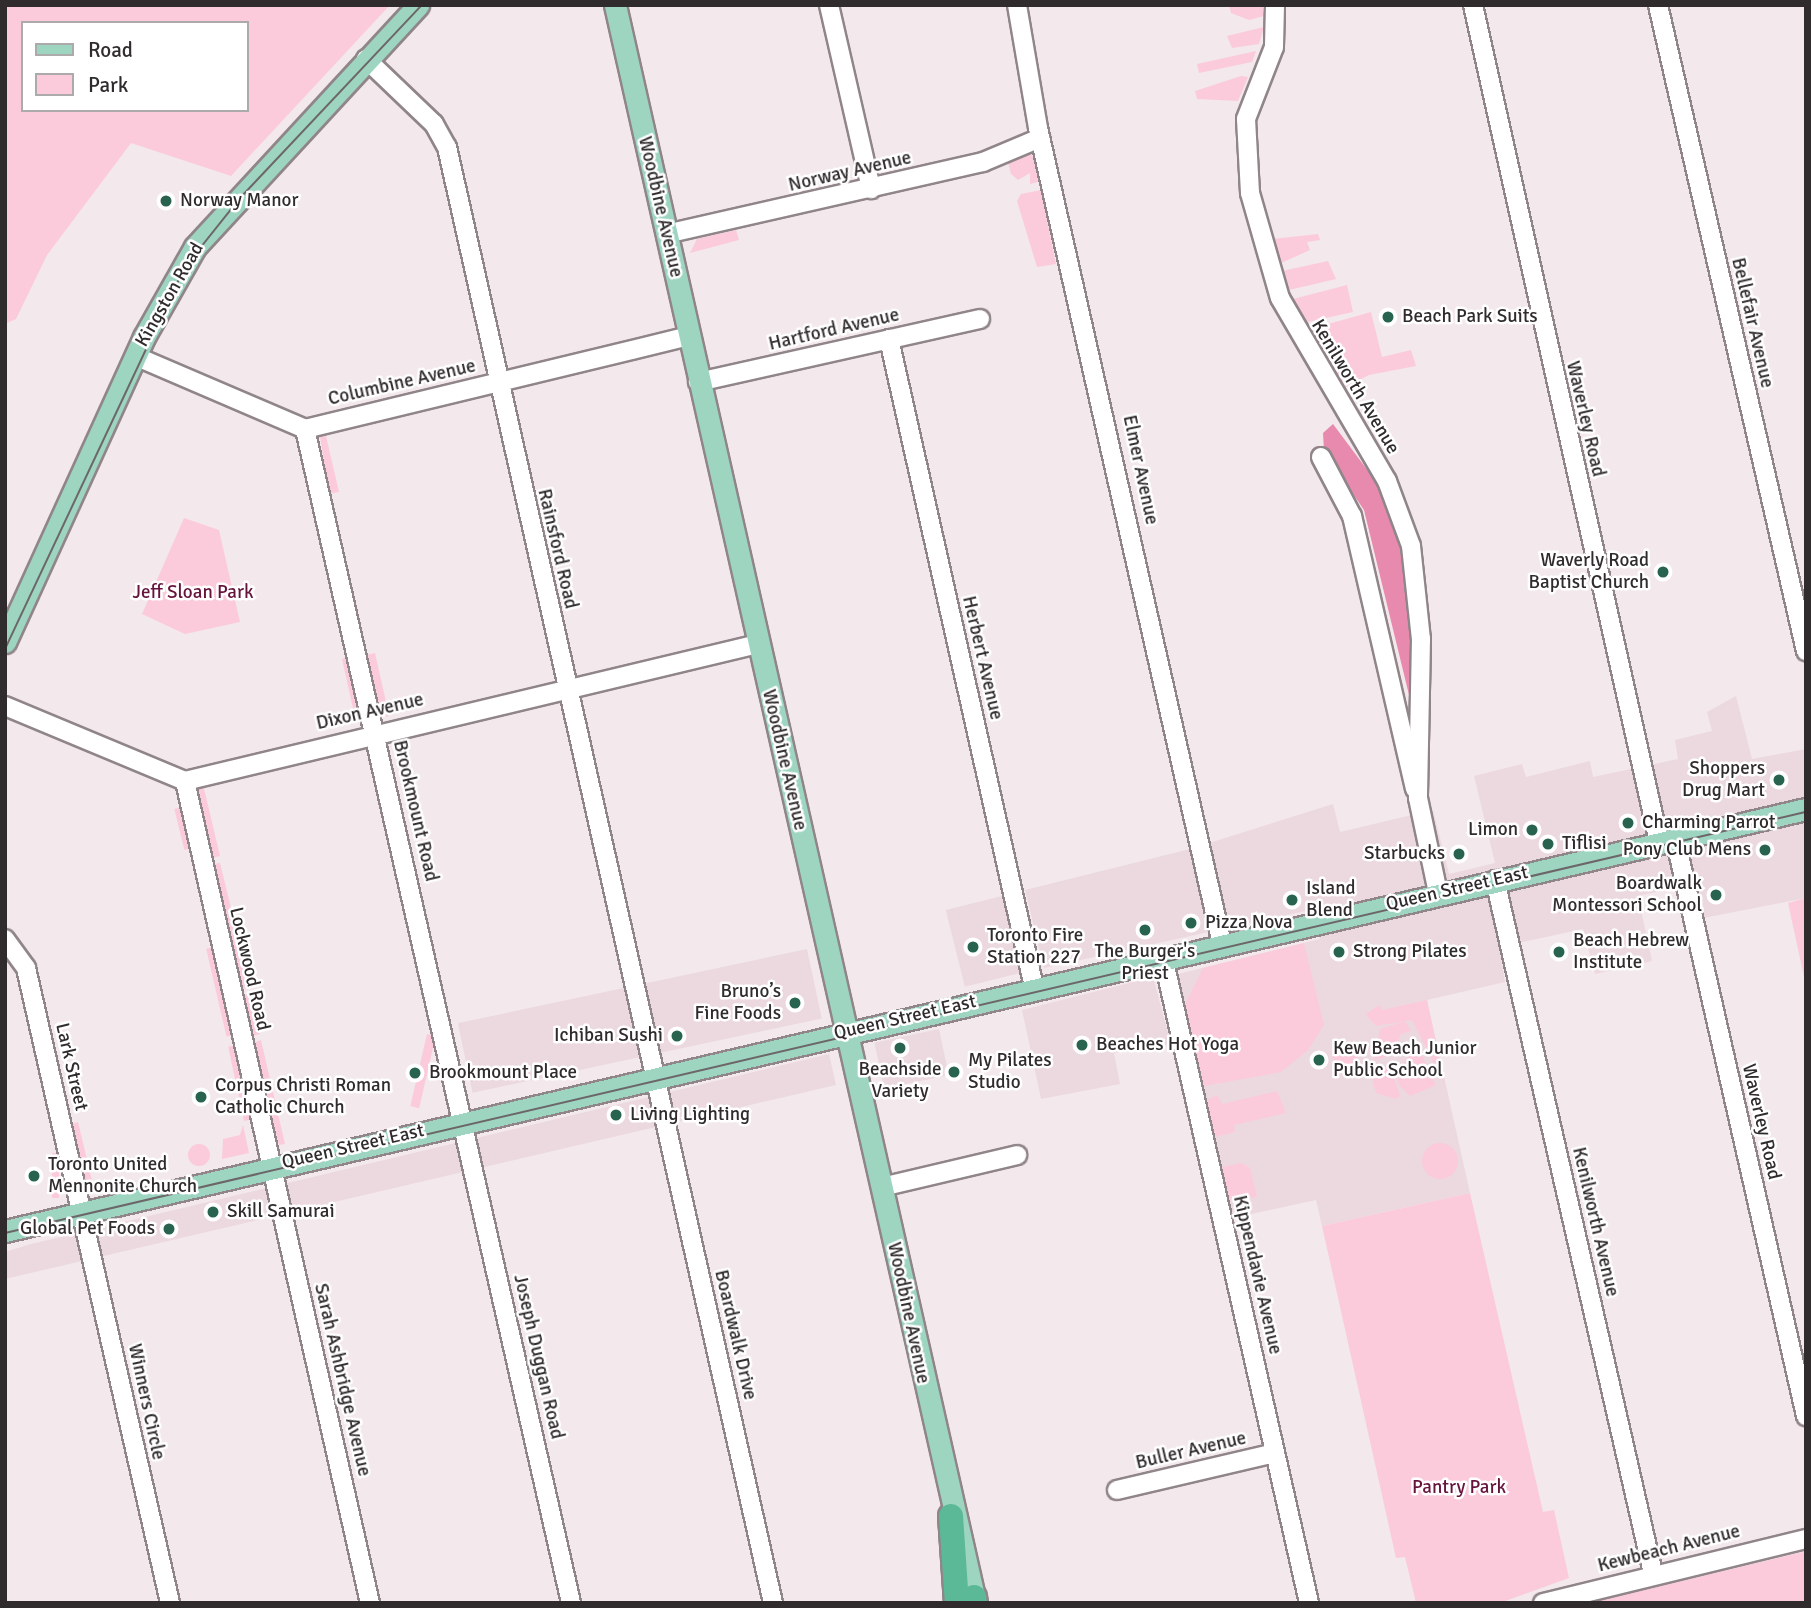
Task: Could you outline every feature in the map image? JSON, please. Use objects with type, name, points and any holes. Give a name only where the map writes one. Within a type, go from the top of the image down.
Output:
[{"type":"highway","name":"Woodbine Avenue","points":[[951,1516],[970,1601]]},
{"type":"main road","name":"Kingston Road","points":[[5,642],[11,614],[135,356],[195,247],[418,5]]},
{"type":"main road","name":"Woodbine Avenue","points":[[615,5],[698,382],[882,1187],[951,1516]]},
{"type":"main road","name":"Queen Street East","points":[[5,1231],[846,1031],[1806,809]]},
{"type":"street","points":[[829,5],[870,189]]},
{"type":"street","name":"Elmer Avenue","points":[[1017,5],[1040,138],[1222,944]]},
{"type":"street","name":"Kenilworth Avenue","points":[[1275,5],[1274,47],[1246,119],[1250,193],[1280,298],[1387,481],[1411,546],[1421,665],[1418,798]]},
{"type":"street","name":"Waverley Road","points":[[1473,5],[1667,840],[1806,1416]]},
{"type":"street","name":"Bellefair Avenue","points":[[1658,5],[1806,651]]},
{"type":"street","name":"Rainsford Road","points":[[366,59],[434,124],[447,147],[655,1076]]},
{"type":"street","name":"Norway Avenue","points":[[666,234],[983,162],[1040,138]]},
{"type":"street","name":"Hartford Avenue","points":[[698,382],[979,319]]},
{"type":"street","name":"Columbine Avenue","points":[[305,429],[688,336]]},
{"type":"street","name":"Herbert Avenue","points":[[889,339],[1034,987]]},
{"type":"street","points":[[135,356],[305,429]]},
{"type":"street","name":"Brookmount Road","points":[[305,429],[464,1121]]},
{"type":"street","name":"Kenilworth Avenue","points":[[1321,457],[1352,516],[1438,893]]},
{"type":"street","name":"Dixon Avenue","points":[[185,781],[376,732],[758,645]]},
{"type":"street","points":[[5,706],[185,781]]},
{"type":"street","name":"Lockwood Road","points":[[185,781],[273,1166]]},
{"type":"street","name":"Kenilworth Avenue","points":[[1495,880],[1653,1573]]},
{"type":"street","name":"Lark Street","points":[[5,939],[26,968],[83,1211]]},
{"type":"street","name":"Kippendavie Avenue","points":[[1163,957],[1308,1603]]},
{"type":"street","name":"Boardwalk Drive","points":[[655,1076],[773,1603]]},
{"type":"street","name":"Joseph Duggan Road","points":[[464,1121],[571,1603]]},
{"type":"street","points":[[882,1187],[1017,1155]]},
{"type":"street","name":"Sarah Ashbridge Avenue","points":[[273,1166],[370,1603]]},
{"type":"street","name":"Winners Circle","points":[[83,1211],[170,1603]]},
{"type":"street","name":"Buller Avenue","points":[[1117,1490],[1275,1453]]},
{"type":"street","name":"Kewbeach Avenue","points":[[1543,1603],[1653,1573],[1806,1538]]},
{"type":"shaded area","points":[[1333,424],[1380,487],[1398,538],[1409,598],[1415,690],[1409,695],[1364,510],[1324,451],[1323,433]]},
{"type":"shaded area","points":[[1736,696],[1752,759],[1806,749],[1806,898],[1683,922],[1675,888],[1638,896],[1652,961],[1595,974],[1583,929],[1499,947],[1505,982],[1427,1000],[1470,1193],[1322,1226],[1316,1200],[1233,1218],[1178,974],[1320,939],[1315,909],[1044,968],[1025,890],[1190,849],[1333,804],[1340,832],[1433,810],[1449,874],[1495,863],[1474,776],[1522,764],[1526,777],[1590,761],[1593,777],[1678,759],[1675,740],[1712,731],[1707,712]]},
{"type":"shaded area","points":[[1002,896],[1021,973],[965,987],[946,910]]},
{"type":"shaded area","points":[[807,949],[822,1018],[473,1093],[458,1023]]},
{"type":"shaded area","points":[[1153,977],[1171,1044],[1114,1053],[1120,1084],[1041,1099],[1022,1010]]},
{"type":"shaded area","points":[[939,1029],[949,1075],[884,1089],[874,1043]]},
{"type":"shaded area","points":[[829,1054],[836,1085],[5,1279],[5,1252],[31,1244]]},
{"type":"green space","points":[[5,5],[390,5],[231,176],[131,143],[47,255],[16,319],[5,324]]},
{"type":"green space","points":[[1229,5],[1263,5],[1264,16],[1249,20],[1231,13]]},
{"type":"green space","points":[[1264,27],[1259,44],[1232,48],[1227,36]]},
{"type":"green space","points":[[1256,51],[1252,62],[1199,73],[1197,64]]},
{"type":"green space","points":[[1241,76],[1248,77],[1238,101],[1197,99],[1195,91]]},
{"type":"green space","points":[[1026,151],[1034,157],[1038,182],[1030,184],[1030,173],[1018,180],[1011,174],[1007,159]]},
{"type":"green space","points":[[1041,190],[1056,264],[1037,267],[1017,201],[1021,194]]},
{"type":"green space","points":[[736,230],[739,240],[690,253],[697,239]]},
{"type":"green space","points":[[1318,234],[1320,240],[1307,242],[1310,250],[1279,264],[1272,239]]},
{"type":"green space","points":[[1328,261],[1336,279],[1289,290],[1282,271]]},
{"type":"green space","points":[[1347,285],[1353,312],[1303,323],[1293,299]]},
{"type":"green space","points":[[1371,312],[1382,357],[1411,350],[1416,366],[1369,375],[1340,390],[1307,330]]},
{"type":"green space","points":[[320,436],[326,436],[339,492],[329,494]]},
{"type":"green space","name":"Jeff Sloan Park","points":[[184,518],[219,530],[240,622],[185,634],[142,614]]},
{"type":"green space","points":[[375,653],[389,715],[387,717],[379,711],[366,655]]},
{"type":"green space","points":[[349,657],[364,718],[356,722],[342,659]]},
{"type":"green space","points":[[203,784],[220,856],[212,858],[197,791]]},
{"type":"green space","points":[[182,807],[192,848],[184,850],[174,809]]},
{"type":"green space","points":[[220,863],[250,988],[242,989],[213,864]]},
{"type":"green space","points":[[1806,898],[1806,986],[1788,903]]},
{"type":"green space","points":[[1304,943],[1324,1025],[1308,1050],[1281,1072],[1204,1086],[1185,1005],[1203,968]]},
{"type":"green space","points":[[214,947],[234,1035],[226,1036],[206,949]]},
{"type":"green space","points":[[251,994],[260,1034],[252,1036],[243,996]]},
{"type":"green space","points":[[1427,1000],[1445,1085],[1412,1020],[1376,1026],[1365,1014],[1380,1005],[1382,1010]]},
{"type":"green space","points":[[1405,1021],[1411,1031],[1401,1034],[1392,1055],[1374,1060],[1380,1029]]},
{"type":"green space","points":[[427,1034],[436,1036],[419,1108],[410,1106]]},
{"type":"green space","points":[[261,1040],[285,1144],[279,1145],[253,1043]]},
{"type":"green space","points":[[1345,1041],[1354,1045],[1358,1054],[1354,1063],[1345,1067],[1336,1063],[1332,1054],[1336,1045]]},
{"type":"green space","points":[[236,1045],[252,1119],[244,1121],[228,1047]]},
{"type":"green space","points":[[1417,1045],[1436,1085],[1410,1096],[1398,1084],[1399,1068]]},
{"type":"green space","points":[[1390,1066],[1400,1096],[1396,1099],[1376,1093],[1373,1082],[1373,1067]]},
{"type":"green space","points":[[1277,1091],[1286,1113],[1234,1125],[1235,1132],[1215,1137],[1207,1100],[1217,1095],[1222,1104]]},
{"type":"green space","points":[[78,1122],[94,1189],[88,1191],[71,1124]]},
{"type":"green space","points":[[243,1125],[249,1153],[222,1159],[223,1139],[240,1135]]},
{"type":"green space","points":[[1440,1143],[1453,1148],[1458,1161],[1453,1174],[1440,1179],[1427,1174],[1422,1161],[1427,1148]]},
{"type":"green space","points":[[199,1144],[207,1147],[210,1155],[207,1163],[199,1166],[191,1163],[188,1155],[191,1147]]},
{"type":"green space","points":[[52,1153],[59,1153],[59,1198],[52,1198]]},
{"type":"green space","points":[[1242,1163],[1250,1168],[1257,1197],[1229,1200],[1222,1167]]},
{"type":"green space","name":"Pantry Park","points":[[1470,1193],[1543,1512],[1554,1510],[1569,1578],[1500,1603],[1416,1603],[1405,1557],[1396,1558],[1322,1226]]},
{"type":"green space","points":[[1806,1551],[1806,1603],[1590,1603],[1799,1553]]},
{"type":"tram line","points":[[5,649],[185,267],[240,198],[422,5]]},
{"type":"tram line","points":[[5,1233],[1806,812]]},
{"type":"place","name":"Norway Manor","points":[[166,201]]},
{"type":"place","name":"Beach Park Suits","points":[[1388,317]]},
{"type":"place","name":"Waverly Road Baptist Church","points":[[1663,572]]},
{"type":"place","name":"Shoppers Drug Mart","points":[[1779,780]]},
{"type":"place","name":"Charming Parrot","points":[[1628,823]]},
{"type":"place","name":"Limon","points":[[1532,830]]},
{"type":"place","name":"Tiflisi","points":[[1548,844]]},
{"type":"place","name":"Pony Club Mens","points":[[1765,850]]},
{"type":"place","name":"Starbucks","points":[[1459,854]]},
{"type":"place","name":"Boardwalk Montessori School","points":[[1716,895]]},
{"type":"place","name":"Island Blend","points":[[1292,900]]},
{"type":"place","name":"Pizza Nova","points":[[1191,923]]},
{"type":"place","name":"The Burger's Priest","points":[[1145,930]]},
{"type":"place","name":"Toronto Fire Station 227","points":[[973,947]]},
{"type":"place","name":"Strong Pilates","points":[[1339,952]]},
{"type":"place","name":"Beach Hebrew Institute","points":[[1559,952]]},
{"type":"place","name":"Bruno’s Fine Foods","points":[[795,1003]]},
{"type":"place","name":"Ichiban Sushi","points":[[677,1036]]},
{"type":"place","name":"Beaches Hot Yoga","points":[[1082,1045]]},
{"type":"place","name":"Beachside Variety","points":[[900,1048]]},
{"type":"place","name":"Kew Beach Junior Public School","points":[[1319,1060]]},
{"type":"place","name":"My Pilates Studio","points":[[954,1072]]},
{"type":"place","name":"Brookmount Place","points":[[415,1073]]},
{"type":"place","name":"Corpus Christi Roman Catholic Church","points":[[201,1097]]},
{"type":"place","name":"Living Lighting","points":[[616,1115]]},
{"type":"place","name":"Toronto United Mennonite Church","points":[[34,1176]]},
{"type":"place","name":"Skill Samurai","points":[[213,1212]]},
{"type":"place","name":"Global Pet Foods","points":[[169,1229]]}]
